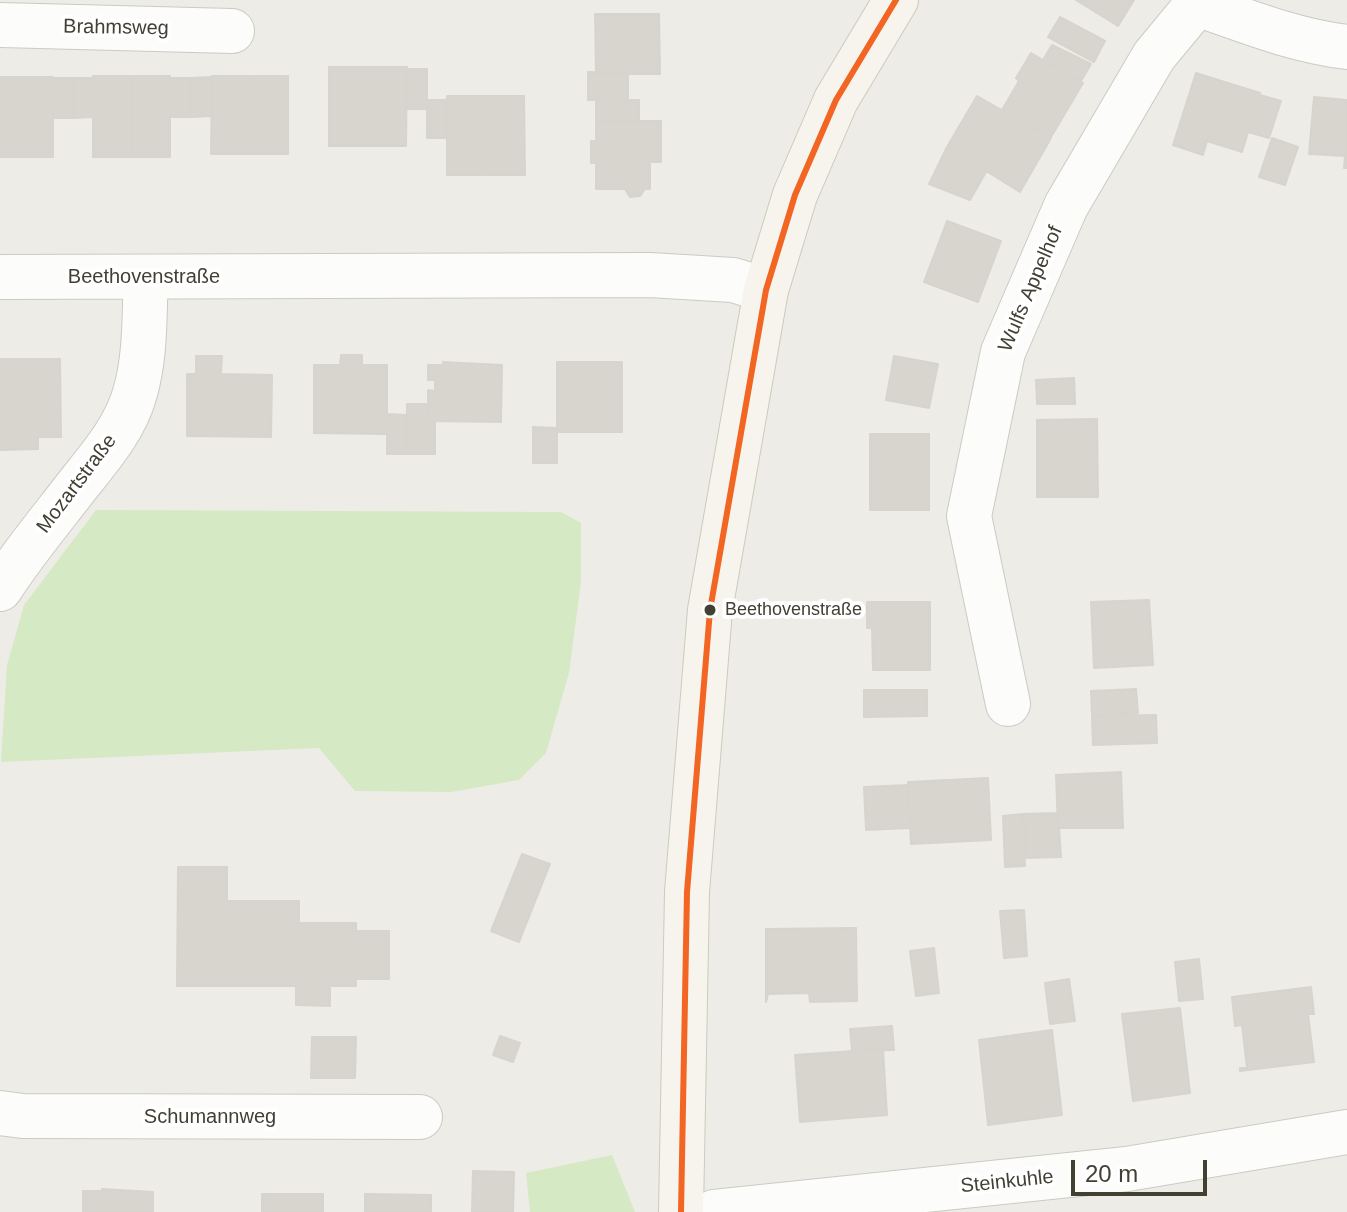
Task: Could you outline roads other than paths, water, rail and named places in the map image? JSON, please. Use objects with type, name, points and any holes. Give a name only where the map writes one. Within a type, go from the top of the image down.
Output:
[{"type":"street","points":[[681,1212],[687,892],[710,610],[766,290],[795,195],[836,100],[896,0]]},
{"type":"street","name":"Wulfs Appelhof","points":[[1008,704],[969,516],[1003,352],[1066,206],[1154,56],[1199,2],[1317,43],[1347,47]]},
{"type":"street","name":"Brahmsweg","points":[[0,25],[232,31]]},
{"type":"street","name":"Beethovenstraße","points":[[0,277],[650,275],[733,280],[766,290]]},
{"type":"street","name":"Mozartstraße","points":[[0,589],[16,564],[107,449],[124,421],[142,365],[146,277]]},
{"type":"street","name":"Schumannweg","points":[[0,1113],[23,1116],[420,1117]]},
{"type":"street","name":"Steinkuhle","points":[[714,1212],[1127,1169],[1347,1132]]},
{"type":"place","name":"Beethovenstraße","points":[[710,610]]}]
